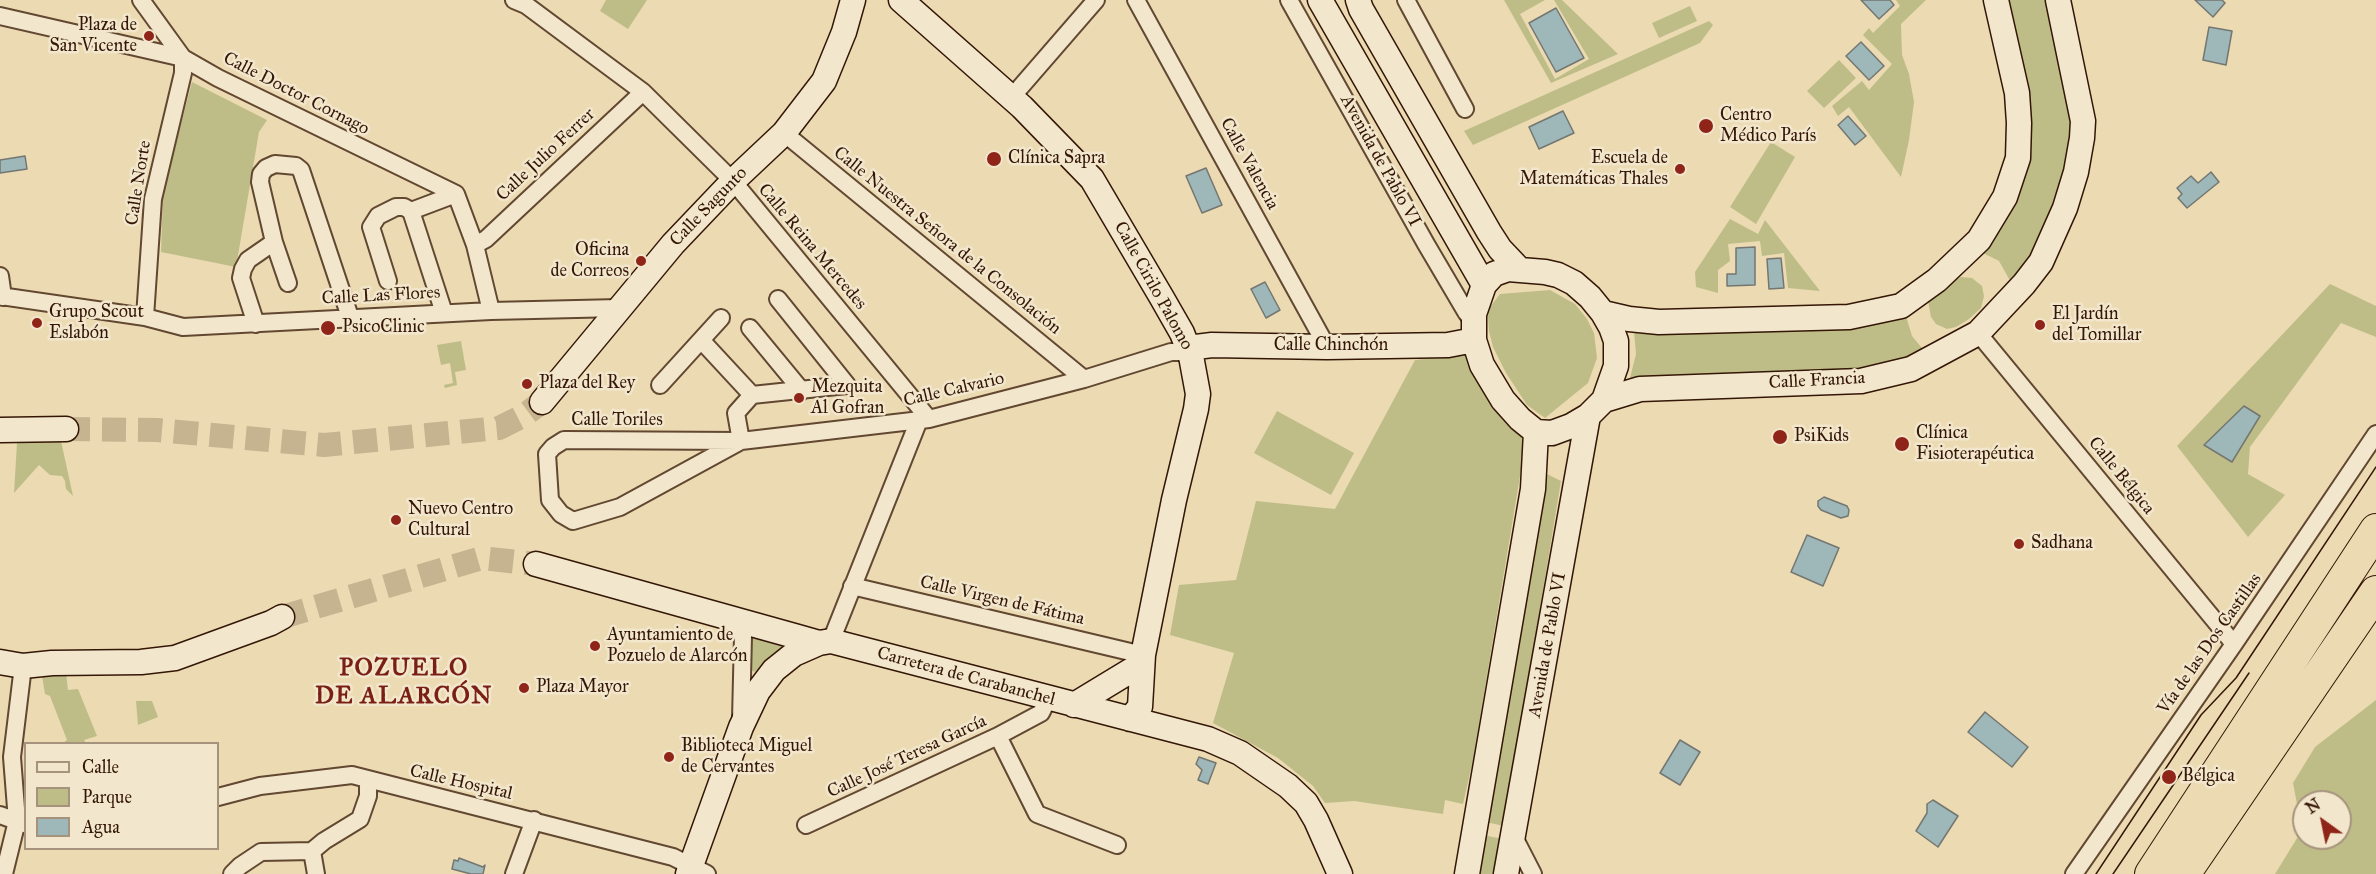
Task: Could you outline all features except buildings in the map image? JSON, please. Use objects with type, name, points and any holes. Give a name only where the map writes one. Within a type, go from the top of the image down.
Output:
[{"type":"highway","points":[[2151,874],[2376,531]]},
{"type":"highway","points":[[2184,874],[2376,592]]},
{"type":"highway","points":[[2135,874],[2288,663]]},
{"type":"highway","points":[[2200,874],[2301,704]]},
{"type":"street","name":"Calle Doctor Cornago","points":[[141,0],[183,58],[228,83],[456,194]]},
{"type":"street","name":"Calle Reina Mercedes","points":[[514,0],[545,18],[643,92],[733,182],[924,420]]},
{"type":"street","name":"Calle Sagunto","points":[[542,402],[673,244],[784,133],[824,81],[844,32],[853,0]]},
{"type":"street","name":"Calle Cirilo Palomo","points":[[901,0],[1011,98],[1092,179],[1183,348],[1198,394],[1139,661],[1124,699],[1125,710],[1130,718]]},
{"type":"street","points":[[1011,98],[1096,0]]},
{"type":"street","name":"Calle Valencia","points":[[1136,0],[1328,347]]},
{"type":"street","name":"Avenida de Pablo VI","points":[[1289,0],[1474,331],[1482,365],[1503,400],[1520,419],[1536,432]]},
{"type":"street","name":"Avenida de Pablo VI","points":[[1320,0],[1484,285],[1494,274],[1518,268],[1545,272],[1566,279],[1590,297],[1603,313],[1611,327],[1617,353],[1616,366],[1596,408],[1506,874]]},
{"type":"street","points":[[1358,0],[1489,232],[1500,249],[1518,268]]},
{"type":"street","points":[[1406,0],[1465,109]]},
{"type":"street","points":[[1603,313],[1659,322],[1849,318],[1901,306],[1937,280],[1979,240],[2005,197],[2018,158],[2017,93],[1996,0]]},
{"type":"street","name":"Calle Francia","points":[[1596,408],[1640,389],[1861,381],[1911,369],[1978,333],[2024,284],[2041,262],[2065,208],[2076,172],[2083,121],[2058,0]]},
{"type":"street","points":[[0,16],[183,58]]},
{"type":"street","name":"Calle Norte","points":[[145,317],[153,199],[183,73],[183,58]]},
{"type":"street","name":"Calle Julio Ferrer","points":[[475,245],[486,239],[643,92]]},
{"type":"street","name":"Calle Nuestra Señora de la Consolación","points":[[784,133],[1084,379]]},
{"type":"street","points":[[288,283],[262,196],[261,174],[270,165],[296,166],[303,176],[350,317]]},
{"type":"street","points":[[411,211],[456,194],[475,245],[491,311]]},
{"type":"street","points":[[388,281],[371,227],[372,222],[378,216],[396,207],[404,207],[411,211],[444,313]]},
{"type":"street","points":[[256,324],[241,279],[243,269],[248,260],[274,242]]},
{"type":"street","points":[[0,276],[2,297]]},
{"type":"street","points":[[1474,331],[1477,298],[1484,285]]},
{"type":"street","name":"Calle Las Flores","points":[[2,297],[145,317],[183,327],[350,317],[619,308]]},
{"type":"street","points":[[741,441],[736,413],[752,395],[847,385],[778,299]]},
{"type":"street","points":[[660,385],[721,318]]},
{"type":"street","points":[[750,328],[802,391]]},
{"type":"street","name":"Calle Chinchón","points":[[1183,348],[1212,345],[1328,347],[1448,345],[1474,331]]},
{"type":"street","name":"Calle Bélgica","points":[[1978,333],[2234,644]]},
{"type":"street","points":[[701,340],[752,395]]},
{"type":"street","name":"Calle Calvario","points":[[741,441],[924,420],[1084,379],[1183,348]]},
{"type":"street","points":[[1467,874],[1533,489],[1536,432],[1552,433],[1571,426],[1596,408]]},
{"type":"street","points":[[696,871],[741,727],[758,691],[774,670],[794,654],[825,642],[924,420]]},
{"type":"street","points":[[0,430],[66,429]]},
{"type":"street","name":"Vía de las Dos Castillas","points":[[2074,874],[2376,434]]},
{"type":"street","name":"Calle Toriles","points":[[564,440],[741,441],[620,507],[573,521],[561,514],[550,500],[547,454],[564,440]]},
{"type":"street","name":"Carretera de Carabanchel","points":[[536,564],[733,620],[1208,739],[1240,753],[1288,786],[1306,803],[1317,819],[1340,874]]},
{"type":"street","name":"Calle Virgen de Fátima","points":[[852,585],[1139,661]]},
{"type":"street","points":[[4,874],[21,823],[12,757],[20,664],[141,662],[175,658],[282,617]]},
{"type":"street","points":[[733,620],[743,636],[741,727]]},
{"type":"street","points":[[1074,705],[1139,661]]},
{"type":"street","name":"Calle José Teresa García","points":[[806,825],[1041,714],[1048,699]]},
{"type":"street","points":[[998,736],[1036,814],[1117,845]]},
{"type":"street","name":"Calle Hospital","points":[[219,797],[260,786],[352,774],[368,780],[534,820],[673,857],[696,871]]},
{"type":"street","points":[[232,874],[261,852],[312,851],[360,819],[368,796],[368,780]]},
{"type":"street","points":[[0,815],[21,823]]},
{"type":"street","points":[[514,874],[534,820]]},
{"type":"street","points":[[1514,837],[1533,874]]},
{"type":"street","points":[[312,851],[316,874]]},
{"type":"green space","points":[[606,0],[647,0],[628,29],[600,11]]},
{"type":"green space","points":[[1504,0],[1545,0],[1520,14],[1555,79],[1589,59],[1554,0],[1562,0],[1618,54],[1551,83]]},
{"type":"green space","points":[[1896,0],[1926,0],[1901,24],[1902,55],[1909,74],[1914,102],[1901,177],[1849,107],[1838,116],[1832,106],[1862,81],[1869,90],[1892,64],[1863,35],[1869,28],[1873,33],[1900,6]]},
{"type":"green space","points":[[2006,0],[2050,0],[2073,128],[2066,176],[2038,252],[2013,286],[1999,261],[1983,253],[2017,198]]},
{"type":"green space","points":[[1690,6],[1697,21],[1659,38],[1652,23]]},
{"type":"green space","points":[[1709,21],[1713,25],[1700,43],[1473,145],[1464,131]]},
{"type":"green space","points":[[1839,60],[1856,78],[1824,108],[1807,91]]},
{"type":"green space","points":[[192,82],[267,120],[259,132],[236,267],[161,252],[163,192]]},
{"type":"green space","points":[[1771,142],[1795,157],[1756,224],[1730,207]]},
{"type":"green space","points":[[1730,219],[1758,234],[1765,220],[1820,291],[1788,288],[1784,253],[1762,256],[1760,241],[1728,244],[1730,261],[1718,270],[1718,293],[1696,287],[1695,272]]},
{"type":"green space","points":[[1961,277],[1972,278],[1982,286],[1984,296],[1981,308],[1969,319],[1956,327],[1947,329],[1936,324],[1931,317],[1928,301]]},
{"type":"green space","points":[[2330,284],[2376,306],[2376,337],[2341,323],[2250,447],[2248,474],[2285,495],[2248,537],[2177,446]]},
{"type":"green space","points":[[1550,290],[1575,304],[1587,319],[1594,333],[1597,358],[1588,383],[1545,418],[1527,405],[1506,373],[1493,347],[1488,316],[1490,307],[1500,294]]},
{"type":"green space","points":[[1905,313],[1912,336],[1926,353],[1902,363],[1848,373],[1629,382],[1636,354],[1634,331]]},
{"type":"green space","points":[[461,341],[466,370],[455,372],[457,385],[445,388],[444,385],[453,383],[450,363],[441,365],[437,345]]},
{"type":"green space","points":[[1472,353],[1520,429],[1524,452],[1473,760],[1463,804],[1445,800],[1443,814],[1354,801],[1325,803],[1313,786],[1278,758],[1213,723],[1234,653],[1170,635],[1179,585],[1236,580],[1256,501],[1335,509],[1415,360]]},
{"type":"green space","points":[[1277,411],[1354,453],[1331,495],[1254,453]]},
{"type":"green space","points":[[61,441],[73,496],[66,489],[62,476],[50,475],[39,465],[14,493],[17,443]]},
{"type":"green space","points":[[1545,473],[1561,481],[1504,826],[1486,822]]},
{"type":"green space","points":[[755,634],[780,641],[782,648],[755,672],[749,669],[749,638]]},
{"type":"green space","points":[[66,672],[68,690],[78,689],[97,736],[84,740],[85,742],[64,742],[67,740],[50,696],[45,694],[42,676]]},
{"type":"green space","points":[[2376,700],[2376,874],[2275,874],[2292,846],[2292,850],[2352,850],[2352,790],[2294,790],[2293,783],[2315,747]]},
{"type":"green space","points":[[136,701],[152,701],[158,717],[138,725]]},
{"type":"green space","points":[[1483,835],[1503,839],[1495,874],[1477,874]]},
{"type":"water","points":[[1861,0],[1890,0],[1894,5],[1879,19]]},
{"type":"water","points":[[2195,0],[2222,0],[2225,3],[2213,17]]},
{"type":"water","points":[[1556,8],[1584,58],[1556,72],[1529,23]]},
{"type":"water","points":[[2209,27],[2232,31],[2226,65],[2203,60]]},
{"type":"water","points":[[1861,42],[1884,66],[1869,80],[1846,56]]},
{"type":"water","points":[[1563,111],[1574,133],[1539,149],[1529,127]]},
{"type":"water","points":[[1848,116],[1866,136],[1855,145],[1838,125]]},
{"type":"water","points":[[25,156],[27,169],[0,173],[0,160]]},
{"type":"water","points":[[1206,168],[1222,205],[1202,213],[1186,176]]},
{"type":"water","points":[[2211,172],[2219,182],[2187,208],[2178,198],[2182,194],[2177,188],[2191,176],[2198,183]]},
{"type":"water","points":[[1755,247],[1755,285],[1727,286],[1727,274],[1736,274],[1736,248]]},
{"type":"water","points":[[1781,258],[1784,288],[1769,289],[1767,259]]},
{"type":"water","points":[[1265,282],[1280,310],[1266,318],[1251,289]]},
{"type":"water","points":[[2244,406],[2260,416],[2232,462],[2204,445]]},
{"type":"water","points":[[1824,497],[1847,506],[1848,516],[1841,518],[1821,510],[1818,501]]},
{"type":"water","points":[[1807,535],[1839,548],[1823,586],[1791,572]]},
{"type":"water","points":[[1985,712],[2028,747],[2012,767],[1968,732]]},
{"type":"water","points":[[1680,740],[1700,752],[1680,785],[1660,773]]},
{"type":"water","points":[[1199,757],[1216,763],[1208,784],[1198,780],[1202,770],[1196,764]]},
{"type":"water","points":[[1933,800],[1958,816],[1938,847],[1916,831],[1927,813],[1927,804]]},
{"type":"water","points":[[459,858],[483,867],[485,865],[483,874],[471,874],[452,869],[454,860],[458,861]]},
{"type":"tunnel","points":[[66,429],[157,430],[324,445],[499,428],[523,416],[542,402]]},
{"type":"tunnel","points":[[282,617],[482,558],[536,564]]},
{"type":"tram line","points":[[2096,874],[2201,715],[2236,678],[2376,467]]},
{"type":"tram line","points":[[2113,874],[2249,673]]},
{"type":"place","name":"Plaza de San Vicente","points":[[149,36]]},
{"type":"place","name":"Centro Médico París","points":[[1706,126]]},
{"type":"place","name":"Clínica Sapra","points":[[994,159]]},
{"type":"place","name":"Escuela de Matemáticas Thales","points":[[1680,169]]},
{"type":"place","name":"Oficina de Correos","points":[[641,261]]},
{"type":"place","name":"Grupo Scout Eslabón","points":[[37,323]]},
{"type":"place","name":"El Jardín del Tomillar","points":[[2040,325]]},
{"type":"place","name":"PsicoClinic","points":[[328,328]]},
{"type":"place","name":"Plaza del Rey","points":[[527,384]]},
{"type":"place","name":"Mezquita Al Gofran","points":[[799,398]]},
{"type":"place","name":"PsiKids","points":[[1780,437]]},
{"type":"place","name":"Clínica Fisioterapéutica","points":[[1902,444]]},
{"type":"place","name":"Nuevo Centro Cultural","points":[[396,520]]},
{"type":"place","name":"Sadhana","points":[[2019,544]]},
{"type":"place","name":"Ayuntamiento de Pozuelo de Alarcón","points":[[595,646]]},
{"type":"place","name":"Plaza Mayor","points":[[524,688]]},
{"type":"place","name":"Biblioteca Miguel de Cervantes","points":[[669,757]]},
{"type":"place","name":"Bélgica","points":[[2169,777]]},
{"type":"district","name":"POZUELO DE ALARCÓN","points":[[404,683]]}]
